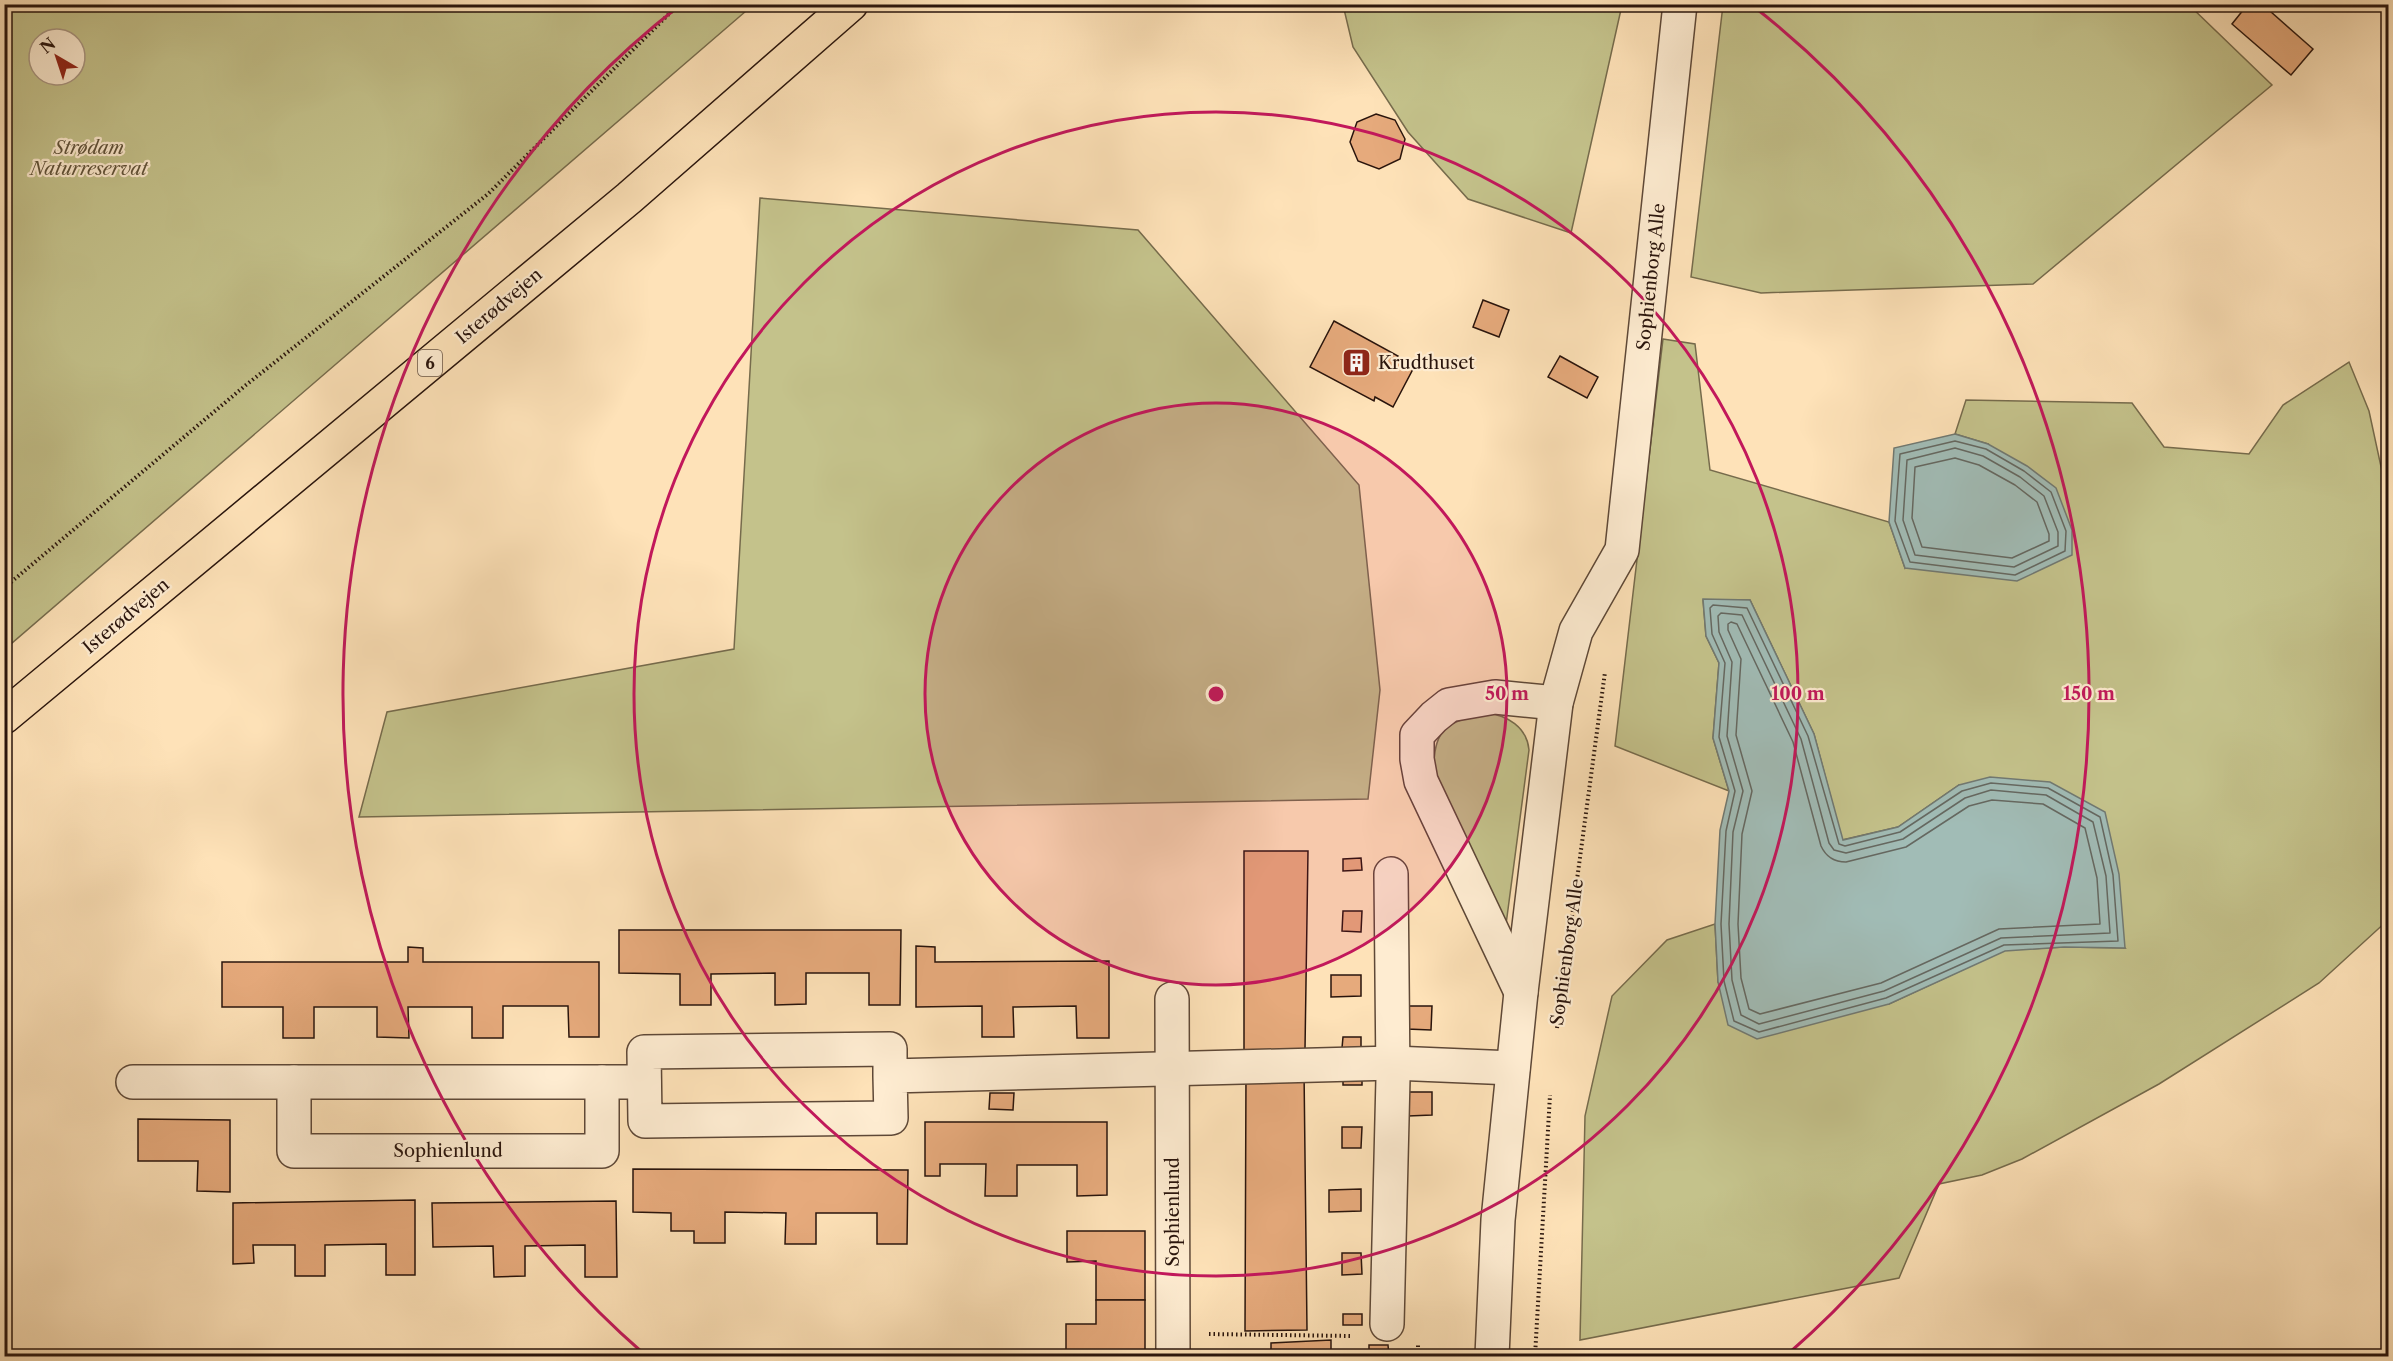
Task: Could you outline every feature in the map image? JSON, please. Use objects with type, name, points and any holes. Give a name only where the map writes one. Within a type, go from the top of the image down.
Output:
[{"type":"highway","name":"Isterødvejen","points":[[4,717],[629,198],[851,4]]},
{"type":"street","name":"Sophienborg Alle","points":[[1492,1356],[1498,1220],[1521,993],[1556,703],[1576,631],[1622,550],[1680,4]]},
{"type":"street","points":[[1521,993],[1421,781],[1417,759],[1417,735],[1449,705],[1495,697],[1556,703]]},
{"type":"street","points":[[1373,1330],[1393,1064],[1391,874]]},
{"type":"street","name":"Sophienlund","points":[[1172,999],[1173,1345]]},
{"type":"street","points":[[890,1049],[890,1076],[891,1118],[645,1121],[644,1052],[890,1049]]},
{"type":"street","points":[[890,1076],[1393,1064],[1513,1068]]},
{"type":"street","points":[[133,1082],[644,1082]]},
{"type":"street","name":"Sophienlund","points":[[294,1082],[294,1151],[602,1151],[602,1082]]},
{"type":"path","points":[[4,588],[246,385],[488,194],[679,4]]},
{"type":"path","name":"Sophienborg Alle","points":[[1556,1035],[1606,668]]},
{"type":"path","points":[[1535,1356],[1550,1095]]},
{"type":"path","points":[[1173,1345],[1373,1330]]},
{"type":"green space","name":"Strødam Naturreservat","points":[[5,4],[753,5],[5,649]]},
{"type":"green space","points":[[1343,5],[1622,5],[1571,233],[1468,199],[1408,132],[1353,47]]},
{"type":"green space","points":[[1723,5],[2189,5],[2272,85],[2033,284],[1761,293],[1691,277]]},
{"type":"green space","points":[[760,198],[1138,230],[1359,485],[1380,690],[1368,799],[359,817],[387,712],[734,649]]},
{"type":"green space","points":[[1663,339],[1695,344],[1710,470],[1889,522],[1905,568],[1988,444],[1955,434],[1966,400],[2132,403],[2164,447],[2249,454],[2283,405],[2349,362],[2369,411],[2388,499],[2388,920],[2319,983],[2159,1084],[2022,1159],[1982,1175],[1939,1184],[1899,1278],[1580,1340],[1585,1116],[1612,996],[1667,940],[1715,924],[1718,982],[1889,1004],[2005,950],[2064,947],[2125,948],[1959,785],[1898,827],[1842,840],[1814,734],[1750,600],[1703,600],[1706,636],[1719,663],[1713,738],[1729,791],[1615,746]]},
{"type":"green space","points":[[1486,713],[1501,716],[1515,724],[1524,735],[1529,750],[1505,932],[1434,769],[1437,743],[1446,728],[1453,723]]},
{"type":"water","points":[[1955,434],[1988,444],[2027,466],[2056,488],[2072,530],[2072,555],[2017,581],[1905,568],[1889,522],[1894,448]]},
{"type":"water","points":[[1703,599],[1750,600],[1814,734],[1843,840],[1898,827],[1959,785],[1990,777],[2050,782],[2105,812],[2119,874],[2125,948],[2064,947],[2005,951],[1889,1004],[1757,1039],[1728,1025],[1718,982],[1715,924],[1720,830],[1729,791],[1713,738],[1719,663],[1706,636]]},
{"type":"building","points":[[2248,4],[2262,4],[2313,49],[2291,75],[2232,24]]},
{"type":"building","points":[[1376,114],[1395,120],[1405,139],[1400,159],[1379,169],[1358,161],[1350,142],[1357,122]]},
{"type":"building","points":[[1483,300],[1509,310],[1499,337],[1473,327]]},
{"type":"building","name":"Krudthuset","points":[[1334,321],[1398,356],[1396,360],[1413,369],[1393,407],[1375,397],[1374,401],[1310,367]]},
{"type":"building","points":[[1560,356],[1598,377],[1587,398],[1548,377]]},
{"type":"building","points":[[1244,851],[1308,851],[1305,1049],[1244,1051]]},
{"type":"building","points":[[1361,858],[1362,870],[1343,871],[1343,859]]},
{"type":"building","points":[[1343,911],[1362,911],[1361,932],[1342,931]]},
{"type":"building","points":[[619,930],[901,930],[900,1005],[869,1005],[869,973],[806,973],[806,1004],[775,1005],[775,973],[711,974],[711,1005],[680,1005],[680,974],[619,973]]},
{"type":"building","points":[[916,946],[935,947],[935,962],[1109,961],[1109,1038],[1077,1038],[1076,1006],[1013,1007],[1014,1037],[982,1037],[982,1006],[916,1007]]},
{"type":"building","points":[[408,947],[423,948],[423,962],[599,962],[599,1037],[569,1037],[568,1006],[503,1006],[503,1038],[472,1038],[472,1007],[408,1007],[409,1038],[377,1037],[377,1007],[314,1007],[314,1038],[283,1038],[283,1007],[222,1007],[222,962],[408,962]]},
{"type":"building","points":[[1331,975],[1361,975],[1361,996],[1331,997]]},
{"type":"building","points":[[1408,1006],[1432,1006],[1431,1030],[1407,1029]]},
{"type":"building","points":[[1343,1037],[1361,1037],[1361,1048],[1342,1048]]},
{"type":"building","points":[[1304,1070],[1307,1330],[1245,1331],[1246,1072]]},
{"type":"building","points":[[1343,1073],[1362,1073],[1362,1085],[1343,1085]]},
{"type":"building","points":[[1408,1092],[1432,1092],[1432,1115],[1408,1116]]},
{"type":"building","points":[[990,1093],[1014,1093],[1013,1110],[989,1109]]},
{"type":"building","points":[[138,1119],[230,1120],[230,1192],[197,1191],[198,1161],[138,1161]]},
{"type":"building","points":[[925,1122],[1107,1122],[1107,1195],[1077,1196],[1077,1165],[1017,1165],[1017,1196],[985,1196],[986,1164],[940,1164],[940,1176],[925,1176]]},
{"type":"building","points":[[1342,1127],[1362,1127],[1361,1148],[1342,1148]]},
{"type":"building","points":[[633,1169],[908,1170],[907,1244],[877,1244],[877,1213],[816,1213],[816,1244],[785,1244],[786,1213],[725,1212],[725,1243],[694,1243],[694,1231],[671,1231],[671,1213],[633,1212]]},
{"type":"building","points":[[1361,1189],[1361,1211],[1329,1212],[1329,1190]]},
{"type":"building","points":[[415,1200],[415,1275],[386,1275],[386,1244],[325,1245],[325,1276],[295,1276],[295,1245],[253,1245],[254,1263],[233,1264],[233,1203]]},
{"type":"building","points":[[616,1201],[617,1277],[585,1277],[585,1245],[525,1246],[525,1276],[494,1277],[493,1246],[433,1247],[432,1203]]},
{"type":"building","points":[[1067,1231],[1145,1231],[1145,1300],[1096,1300],[1096,1261],[1067,1262]]},
{"type":"building","points":[[1342,1253],[1361,1253],[1362,1274],[1342,1275]]},
{"type":"building","points":[[1096,1300],[1145,1300],[1145,1356],[1066,1356],[1066,1324],[1096,1324]]},
{"type":"building","points":[[1343,1314],[1362,1314],[1362,1325],[1343,1325]]},
{"type":"building","points":[[1331,1340],[1331,1356],[1271,1356],[1271,1343]]},
{"type":"building","points":[[1369,1345],[1388,1345],[1389,1356],[1369,1356]]},
{"type":"place","name":"Krudthuset","points":[[1357,363]]}]
